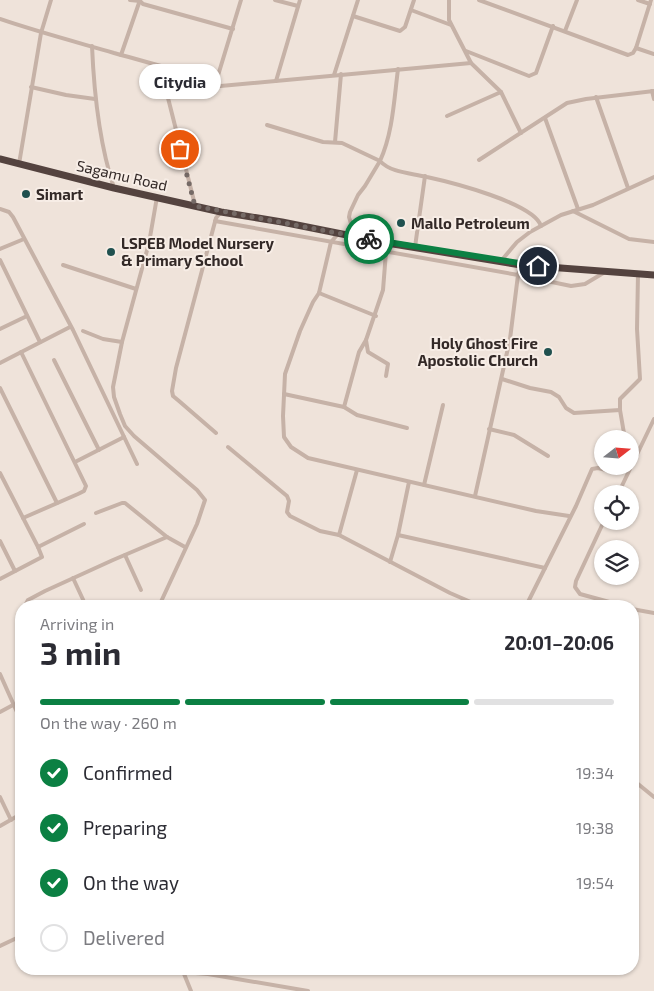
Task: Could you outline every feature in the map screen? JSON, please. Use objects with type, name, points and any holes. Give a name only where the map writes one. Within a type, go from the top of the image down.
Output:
[{"type":"highway","name":"Sagamu Road","points":[[0,160],[221,212],[355,237],[521,265],[654,275]]},
{"type":"street","points":[[19,164],[41,34],[51,0]]},
{"type":"street","points":[[130,0],[140,0],[143,4],[233,28]]},
{"type":"street","points":[[121,55],[140,0]]},
{"type":"street","points":[[215,87],[242,0]]},
{"type":"street","points":[[275,0],[298,6]]},
{"type":"street","points":[[276,81],[300,0]]},
{"type":"street","points":[[334,75],[358,0]]},
{"type":"street","points":[[353,16],[400,31],[405,27],[414,0]]},
{"type":"street","points":[[449,0],[448,14],[451,25],[471,63],[501,92],[521,132]]},
{"type":"street","points":[[479,0],[553,26],[618,52],[631,54],[636,48],[650,2],[638,0]]},
{"type":"street","points":[[565,31],[578,0]]},
{"type":"street","points":[[411,10],[451,25]]},
{"type":"street","points":[[0,19],[41,34],[92,46],[164,68],[217,80]]},
{"type":"street","points":[[466,51],[529,76],[533,75],[536,73],[553,26]]},
{"type":"street","points":[[92,46],[96,99],[108,170],[114,188]]},
{"type":"street","points":[[636,48],[654,54]]},
{"type":"street","points":[[167,94],[177,90],[471,63]]},
{"type":"street","points":[[164,68],[167,94],[195,206]]},
{"type":"street","points":[[355,237],[349,217],[350,212],[358,195],[380,161],[386,146],[392,124],[398,69]]},
{"type":"street","points":[[335,142],[341,74]]},
{"type":"street","points":[[190,89],[192,75]]},
{"type":"street","points":[[31,87],[66,95],[96,99]]},
{"type":"street","points":[[479,160],[566,103],[596,97],[653,91],[654,99]]},
{"type":"street","points":[[447,116],[501,92]]},
{"type":"street","points":[[596,97],[628,188]]},
{"type":"street","points":[[545,118],[578,209]]},
{"type":"street","points":[[268,125],[323,142],[346,144],[392,169],[472,189],[520,207],[536,217],[541,226]]},
{"type":"street","points":[[415,246],[425,176]]},
{"type":"street","points":[[501,261],[517,242],[560,215],[593,205],[654,177]]},
{"type":"street","points":[[157,197],[149,243],[122,342],[113,393],[125,426],[197,490],[205,500],[198,524],[162,600]]},
{"type":"street","points":[[0,209],[10,214],[24,238],[137,464]]},
{"type":"street","points":[[573,211],[630,238],[654,242]]},
{"type":"street","points":[[216,433],[179,402],[173,396],[172,391],[176,368],[215,221],[221,212]]},
{"type":"street","points":[[215,221],[571,286],[585,284],[605,272]]},
{"type":"street","points":[[338,234],[332,242],[319,293],[313,302],[296,342],[285,374],[283,433],[286,441],[291,447],[308,458],[409,482],[569,516]]},
{"type":"street","points":[[0,249],[24,238]]},
{"type":"street","points":[[344,407],[359,352],[376,316],[384,284],[386,252]]},
{"type":"street","points":[[0,260],[40,342]]},
{"type":"street","points":[[63,265],[136,289]]},
{"type":"street","points":[[474,496],[502,379],[521,265]]},
{"type":"street","points":[[623,430],[620,399],[640,379],[637,329],[638,274]]},
{"type":"street","points":[[319,293],[376,316]]},
{"type":"street","points":[[0,329],[27,316]]},
{"type":"street","points":[[0,363],[70,327]]},
{"type":"street","points":[[83,331],[103,339],[122,342]]},
{"type":"street","points":[[366,340],[368,352],[388,364],[386,376]]},
{"type":"street","points":[[21,352],[86,488],[84,491],[22,518]]},
{"type":"street","points":[[54,360],[99,450]]},
{"type":"street","points":[[502,379],[530,388],[551,392],[559,397],[566,408],[574,413],[620,410]]},
{"type":"street","points":[[0,388],[2,397],[57,503]]},
{"type":"street","points":[[284,394],[344,407],[356,414],[407,428]]},
{"type":"street","points":[[424,485],[443,405]]},
{"type":"street","points":[[622,485],[654,419]]},
{"type":"street","points":[[489,429],[514,436],[548,456]]},
{"type":"street","points":[[75,462],[124,437]]},
{"type":"street","points":[[228,447],[288,496],[288,514],[310,527],[339,535],[466,600]]},
{"type":"street","points":[[529,600],[592,469],[594,469]]},
{"type":"street","points":[[339,535],[357,470]]},
{"type":"street","points":[[0,472],[42,554],[40,560],[0,579]]},
{"type":"street","points":[[390,562],[398,535],[409,482]]},
{"type":"street","points":[[96,514],[122,502],[125,503],[167,537],[185,548]]},
{"type":"street","points":[[38,547],[84,524]]},
{"type":"street","points":[[600,530],[575,587],[580,594],[602,600]]},
{"type":"street","points":[[398,535],[545,568]]},
{"type":"street","points":[[28,600],[167,537]]},
{"type":"street","points":[[0,541],[15,571]]},
{"type":"street","points":[[125,555],[141,590]]},
{"type":"street","points":[[73,578],[83,600]]},
{"type":"street","points":[[639,610],[654,613]]},
{"type":"street","points":[[0,674],[14,707],[0,712]]},
{"type":"street","points":[[639,785],[654,797]]},
{"type":"street","points":[[0,797],[11,820]]},
{"type":"street","points":[[0,826],[15,818]]},
{"type":"street","points":[[0,946],[15,939]]},
{"type":"street","points":[[185,975],[191,991]]},
{"type":"street","points":[[214,975],[308,991]]},
{"type":"way so far","points":[[180,149],[195,206],[369,239]]},
{"type":"place","name":"Citydia","points":[[180,149]]},
{"type":"place","name":"Simart","points":[[26,194]]},
{"type":"place","name":"Mallo Petroleum","points":[[401,223]]},
{"type":"place","name":"LSPEB Model Nursery & Primary School","points":[[111,252]]},
{"type":"place","name":"Holy Ghost Fire Apostolic Church","points":[[548,352]]},
{"type":"route","points":[[369,239],[521,265],[538,266]]}]
